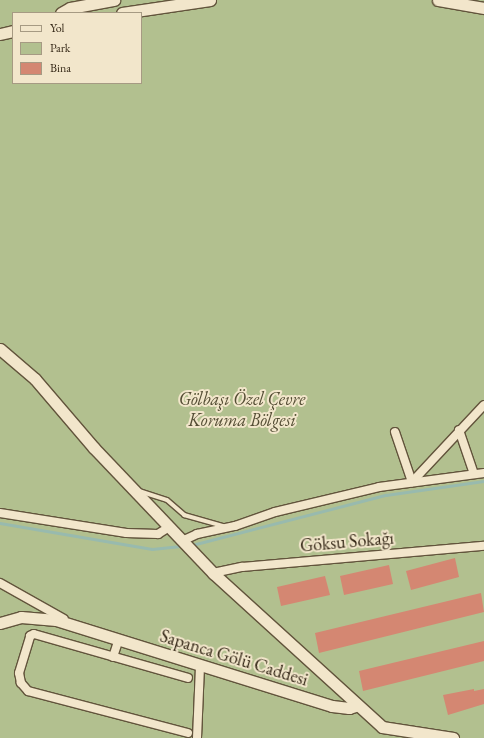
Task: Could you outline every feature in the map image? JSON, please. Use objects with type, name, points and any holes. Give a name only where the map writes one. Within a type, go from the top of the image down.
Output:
[{"type":"street","points":[[64,12],[70,8],[100,1],[114,0]]},
{"type":"street","points":[[129,12],[210,0]]},
{"type":"street","points":[[438,0],[484,8]]},
{"type":"street","points":[[0,34],[12,31]]},
{"type":"street","points":[[0,349],[35,379],[132,488],[213,573],[382,727],[453,738]]},
{"type":"street","points":[[412,482],[484,405]]},
{"type":"street","points":[[459,430],[474,474]]},
{"type":"street","points":[[395,432],[412,482]]},
{"type":"street","points":[[182,541],[197,534],[228,528],[275,512],[379,487],[484,473]]},
{"type":"street","points":[[0,513],[118,533],[158,534],[169,528]]},
{"type":"street","name":"Göksu Sokağı","points":[[213,573],[242,566],[484,546]]},
{"type":"street","points":[[0,583],[72,624]]},
{"type":"street","name":"Sapanca Gölü Caddesi","points":[[0,623],[21,617],[72,624],[200,667],[332,706],[349,708],[358,705]]},
{"type":"street","points":[[188,678],[32,634],[20,677],[28,691],[188,733]]},
{"type":"street","points":[[113,657],[119,639]]},
{"type":"street","points":[[197,738],[200,667]]},
{"type":"lane","points":[[132,488],[167,500],[184,516],[228,528]]},
{"type":"green space","name":"Gölbaşı Özel Çevre Koruma Bölgesi","points":[[0,0],[484,0],[484,738],[0,738]]},
{"type":"building","points":[[455,558],[459,577],[411,590],[406,571]]},
{"type":"building","points":[[389,565],[393,584],[344,595],[340,576]]},
{"type":"building","points":[[325,576],[330,595],[281,606],[277,587]]},
{"type":"building","points":[[481,593],[484,612],[319,653],[315,633]]},
{"type":"building","points":[[484,641],[484,661],[363,691],[359,671]]},
{"type":"building","points":[[474,689],[474,691],[484,689],[484,704],[448,715],[443,695]]},
{"type":"waterway","points":[[192,545],[386,495],[484,481]]},
{"type":"waterway","points":[[0,523],[152,549],[183,546]]}]
